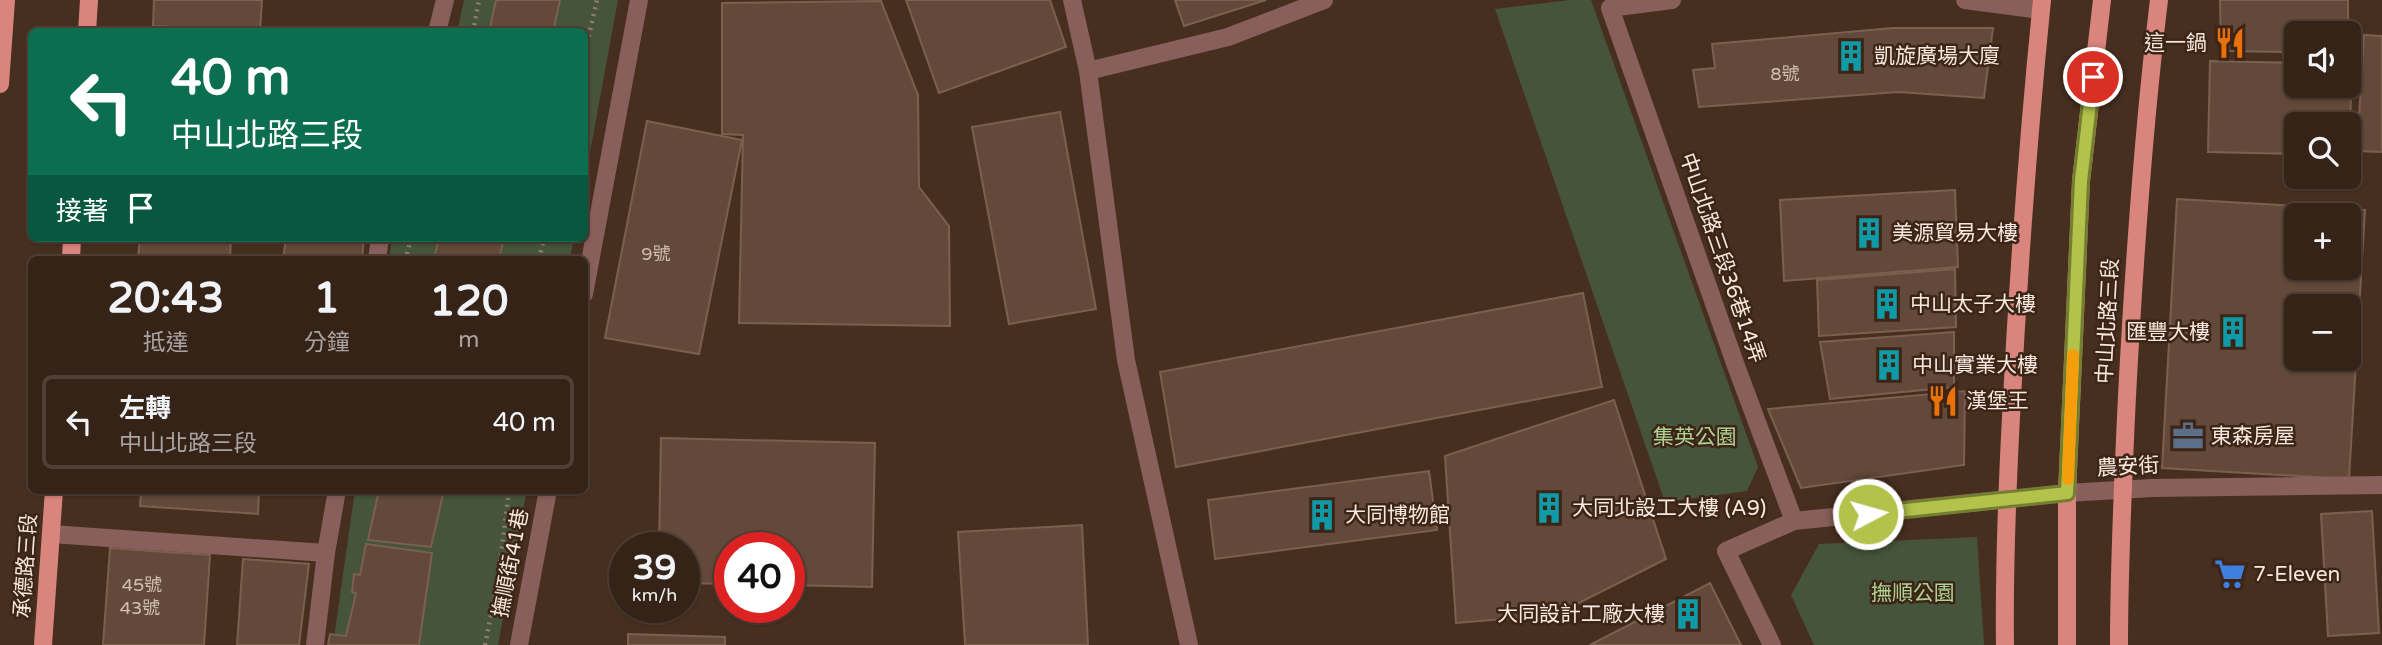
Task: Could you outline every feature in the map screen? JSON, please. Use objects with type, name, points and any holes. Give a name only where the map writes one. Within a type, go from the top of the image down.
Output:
[{"type":"main road","points":[[0,82],[6,0]]},
{"type":"main road","points":[[87,28],[89,0]]},
{"type":"main road","name":"中山北路三段","points":[[2067,645],[2067,493],[2081,181],[2102,0]]},
{"type":"main road","name":"中山北路三段","points":[[2119,645],[2122,490],[2135,239],[2145,114],[2159,0]]},
{"type":"main road","points":[[2005,645],[2004,573],[2018,273],[2041,5]]},
{"type":"main road","name":"承德路三段","points":[[43,645],[54,494]]},
{"type":"street","points":[[438,28],[445,0]]},
{"type":"street","points":[[588,273],[639,0]]},
{"type":"street","points":[[1072,0],[1088,71],[1126,360],[1189,645]]},
{"type":"street","points":[[1088,71],[1228,37],[1324,0]]},
{"type":"street","name":"中山北路三段36巷14弄","points":[[1672,0],[1609,8],[1735,366],[1794,521]]},
{"type":"street","points":[[1965,0],[2041,5]]},
{"type":"street","name":"農安街","points":[[1794,521],[2067,493],[2382,485]]},
{"type":"street","points":[[314,645],[336,494]]},
{"type":"street","name":"撫順街41巷","points":[[519,645],[547,494]]},
{"type":"street","points":[[1772,645],[1726,551],[1794,521]]},
{"type":"street","points":[[51,534],[326,553]]},
{"type":"path","points":[[474,28],[480,0]]},
{"type":"path","points":[[588,39],[597,0]]},
{"type":"path","points":[[485,645],[498,580],[509,494]]},
{"type":"green space","points":[[464,0],[618,0],[588,163],[588,28],[458,28]]},
{"type":"green space","name":"集英公園","points":[[1591,0],[1758,467],[1747,491],[1665,502],[1495,9]]},
{"type":"green space","points":[[391,242],[573,242],[571,256],[389,256]]},
{"type":"green space","points":[[354,494],[526,494],[498,645],[333,645]]},
{"type":"green space","name":"撫順公園","points":[[1977,537],[1984,645],[1814,645],[1791,595],[1819,544]]},
{"type":"building","points":[[154,0],[262,0],[260,28],[153,26]]},
{"type":"building","points":[[496,0],[560,0],[554,28],[490,28]]},
{"type":"building","points":[[906,0],[1050,0],[1066,47],[939,93]]},
{"type":"building","points":[[1175,0],[1266,0],[1184,26]]},
{"type":"building","points":[[2220,0],[2348,0],[2348,21],[2284,21],[2284,52],[2221,51]]},
{"type":"building","points":[[881,1],[918,95],[919,187],[949,226],[950,326],[739,323],[743,135],[722,134],[722,3]]},
{"type":"building","name":"凱旋廣場大廈","points":[[1893,28],[1993,28],[1984,98],[1898,92],[1699,107],[1693,70],[1715,68],[1712,44]]},
{"type":"building","points":[[2364,35],[2382,36],[2382,152],[2361,151]]},
{"type":"building","points":[[2210,61],[2284,63],[2284,98],[2351,98],[2350,112],[2284,112],[2284,154],[2208,152]]},
{"type":"building","points":[[1060,112],[1096,309],[1009,324],[972,127]]},
{"type":"building","points":[[647,121],[742,140],[699,354],[605,338]]},
{"type":"building","name":"美源貿易大樓","points":[[1955,190],[1958,267],[1784,281],[1780,200]]},
{"type":"building","name":"匯豐大樓","points":[[2177,199],[2284,205],[2284,280],[2361,280],[2360,294],[2284,294],[2284,371],[2355,371],[2349,479],[2162,468]]},
{"type":"building","name":"匯豐大樓","points":[[2361,210],[2365,210],[2361,277]]},
{"type":"building","points":[[140,242],[231,242],[230,256],[138,256]]},
{"type":"building","points":[[285,242],[364,242],[362,256],[283,256]]},
{"type":"building","points":[[438,242],[503,242],[500,256],[435,256]]},
{"type":"building","name":"中山太子大樓","points":[[1955,269],[1956,327],[1819,336],[1817,280]]},
{"type":"building","points":[[1583,293],[1602,387],[1176,467],[1160,372]]},
{"type":"building","name":"中山實業大樓","points":[[1954,332],[1954,387],[1830,399],[1820,342]]},
{"type":"building","points":[[1965,391],[1964,465],[1801,488],[1768,409]]},
{"type":"building","name":"大同北設工大樓 (A9)","points":[[1614,400],[1666,559],[1555,615],[1456,623],[1445,456]]},
{"type":"building","points":[[661,438],[875,443],[872,587],[805,585],[805,532],[714,532],[714,584],[700,583],[700,532],[659,532]]},
{"type":"building","name":"大同博物館","points":[[1429,471],[1437,530],[1215,559],[1208,500]]},
{"type":"building","points":[[141,494],[259,494],[258,514],[140,506]]},
{"type":"building","points":[[378,494],[443,494],[431,547],[368,540]]},
{"type":"building","points":[[2372,511],[2379,633],[2328,636],[2321,514]]},
{"type":"building","points":[[1082,525],[1088,645],[965,645],[958,532]]},
{"type":"building","points":[[366,544],[432,553],[419,645],[328,645],[330,634],[346,636],[356,593],[352,592],[354,574],[360,575]]},
{"type":"building","points":[[110,548],[210,555],[204,645],[103,645]]},
{"type":"building","points":[[243,559],[309,564],[299,645],[237,645]]},
{"type":"building","name":"大同設計工廠大樓","points":[[1710,583],[1741,645],[1590,645]]},
{"type":"building","points":[[628,634],[725,637],[725,645],[628,645]]},
{"type":"slow traffic","points":[[2068,479],[2073,355]]},
{"type":"place","name":"這一鍋","points":[[2230,43]]},
{"type":"place","name":"凱旋廣場大廈","points":[[1851,56]]},
{"type":"place","name":"美源貿易大樓","points":[[1869,233]]},
{"type":"place","name":"中山太子大樓","points":[[1887,304]]},
{"type":"place","name":"匯豐大樓","points":[[2233,332]]},
{"type":"place","name":"中山實業大樓","points":[[1889,365]]},
{"type":"place","name":"漢堡王","points":[[1943,401]]},
{"type":"place","name":"東森房屋","points":[[2188,436]]},
{"type":"place","name":"大同北設工大樓 (A9)","points":[[1549,508]]},
{"type":"place","name":"大同博物館","points":[[1322,515]]},
{"type":"place","name":"7-Eleven","points":[[2230,574]]},
{"type":"place","name":"大同設計工廠大樓","points":[[1688,614]]},
{"type":"route","points":[[1868,514],[2067,493],[2081,181],[2093,77]]}]
